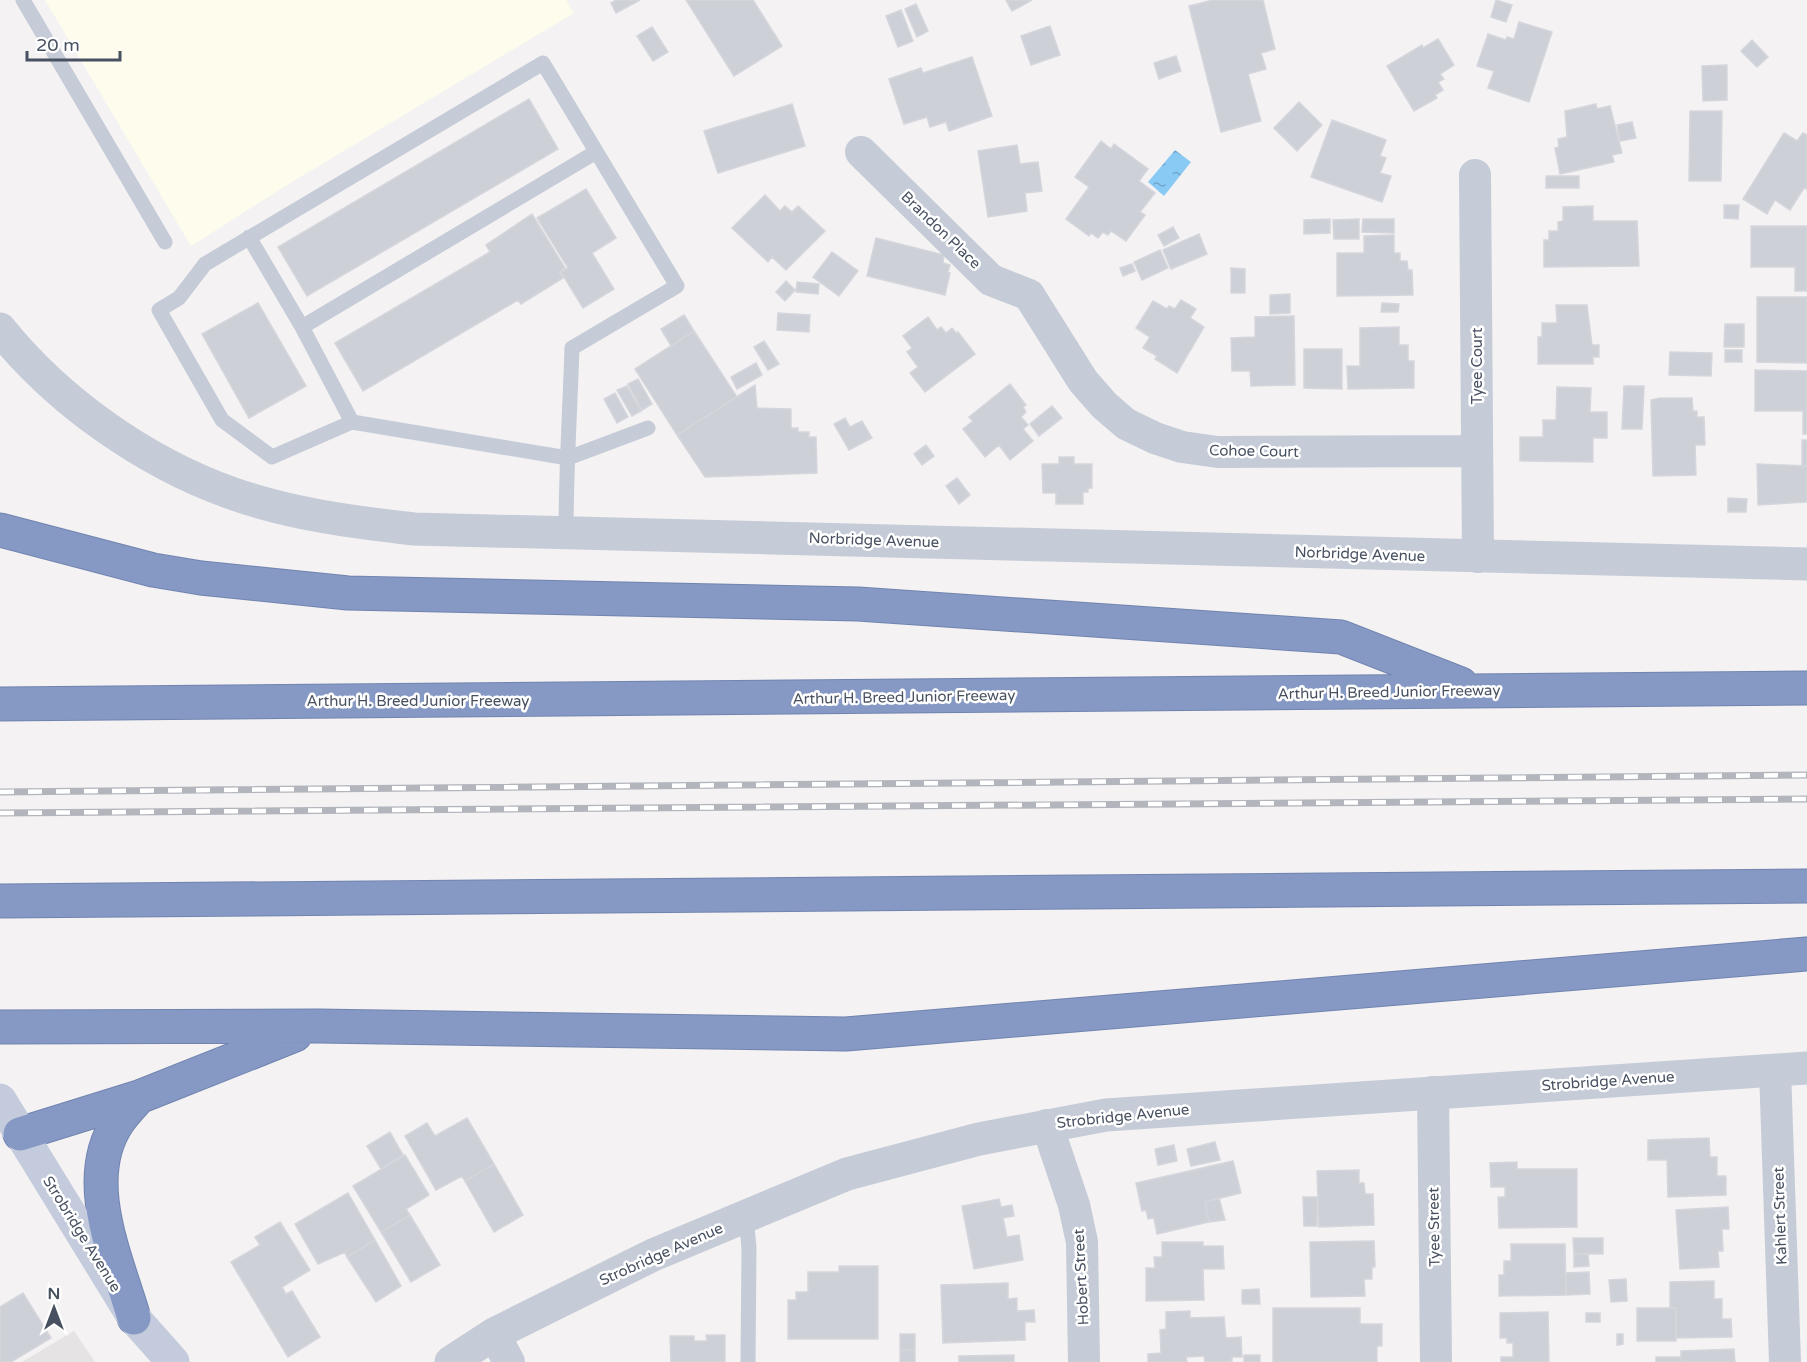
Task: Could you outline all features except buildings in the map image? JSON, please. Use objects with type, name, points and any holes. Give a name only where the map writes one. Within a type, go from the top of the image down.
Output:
[{"type":"highway","points":[[0,530],[153,570],[201,578],[348,593],[858,604],[1341,637],[1477,690]]},
{"type":"highway","name":"Arthur H. Breed Junior Freeway","points":[[0,704],[1807,688]]},
{"type":"highway","points":[[13,901],[1807,886]]},
{"type":"highway","points":[[0,1027],[318,1026],[846,1034],[1807,954]]},
{"type":"highway","points":[[10,1138],[139,1097],[265,1045],[318,1026]]},
{"type":"highway","points":[[134,1318],[104,1212],[101,1173],[104,1156],[117,1123],[139,1097]]},
{"type":"main road","name":"Strobridge Avenue","points":[[0,1100],[10,1138],[48,1180],[134,1318],[173,1362]]},
{"type":"street","name":"Brandon Place","points":[[861,152],[991,280],[1029,296]]},
{"type":"street","name":"Tyee Court","points":[[1475,175],[1478,557]]},
{"type":"street","name":"Cohoe Court","points":[[1029,296],[1076,371],[1104,405],[1126,424],[1155,438],[1182,447],[1218,452],[1477,451]]},
{"type":"street","name":"Norbridge Avenue","points":[[5,345],[96,419],[157,458],[230,493],[325,518],[378,525],[414,529],[1807,564]]},
{"type":"street","name":"Strobridge Avenue","points":[[451,1362],[502,1348],[653,1255],[847,1174],[979,1139],[1106,1115],[1807,1068]]},
{"type":"street","name":"Kahlert Street","points":[[1775,1070],[1785,1362]]},
{"type":"street","name":"Tyee Street","points":[[1432,1092],[1436,1362]]},
{"type":"street","name":"Hobert Street","points":[[1047,1125],[1074,1205],[1082,1242],[1084,1362]]},
{"type":"lane","points":[[23,0],[165,242]]},
{"type":"lane","points":[[566,532],[568,458],[572,348],[677,286],[543,63],[205,264],[179,298],[159,310],[222,420],[272,457],[352,422],[568,458],[648,428]]},
{"type":"lane","points":[[302,327],[597,152]]},
{"type":"lane","points":[[249,237],[302,327],[352,422]]},
{"type":"lane","points":[[746,1216],[749,1248],[748,1362]]},
{"type":"shaded area","points":[[45,0],[566,0],[574,13],[292,182],[191,246]]},
{"type":"shaded area","points":[[74,1331],[95,1362],[22,1362]]},
{"type":"water","points":[[1175,150],[1191,162],[1164,196],[1148,182]]},
{"type":"railway","points":[[0,792],[1807,775]]},
{"type":"railway","points":[[0,813],[1807,799]]}]
